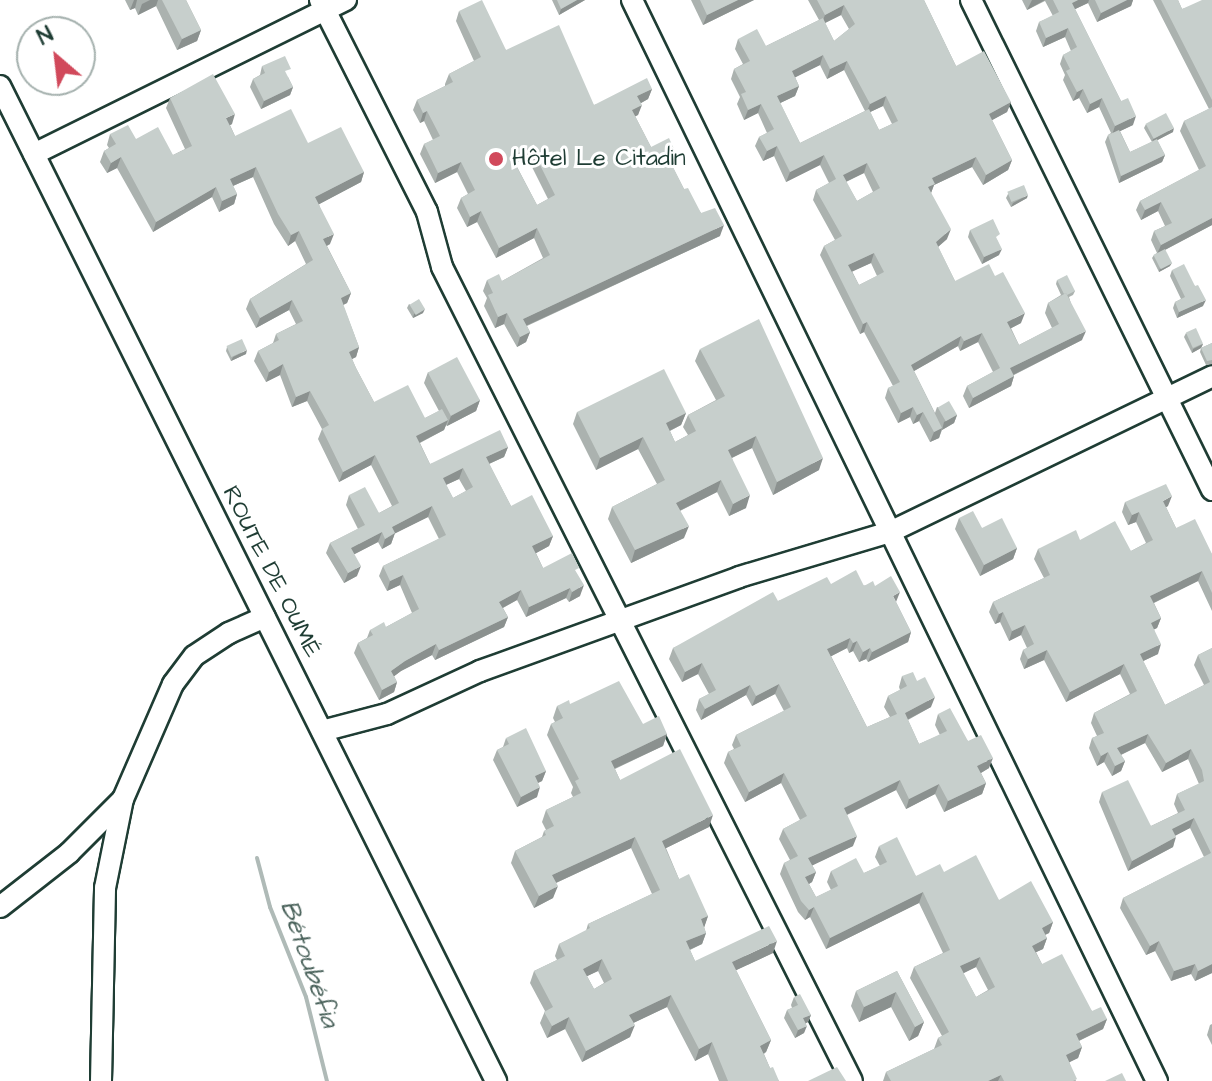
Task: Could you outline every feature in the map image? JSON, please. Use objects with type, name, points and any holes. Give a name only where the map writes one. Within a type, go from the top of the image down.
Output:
[{"type":"street","points":[[34,154],[323,5],[346,0]]},
{"type":"street","points":[[632,0],[1157,1081]]},
{"type":"street","points":[[971,0],[1212,490]]},
{"type":"street","points":[[323,5],[427,212],[442,267],[852,1081]]},
{"type":"street","name":"ROUTE DE OUMÉ","points":[[0,86],[496,1081]]},
{"type":"street","points":[[322,731],[387,714],[480,671],[619,619],[739,577],[890,532],[1212,376]]},
{"type":"street","points":[[101,1081],[105,888],[123,799],[173,684],[194,656],[229,633],[265,617]]},
{"type":"street","points":[[0,907],[69,853],[123,799]]},
{"type":"building","points":[[162,0],[186,0],[201,30],[182,39]]},
{"type":"building","points":[[482,0],[506,50],[559,25],[594,105],[647,78],[652,89],[637,96],[642,105],[632,110],[651,147],[669,138],[674,149],[666,153],[684,189],[688,188],[701,213],[715,208],[724,225],[523,319],[530,332],[520,337],[507,313],[498,317],[488,295],[493,293],[487,280],[499,274],[502,281],[550,255],[537,228],[499,248],[481,211],[470,217],[461,198],[475,190],[461,162],[438,173],[424,144],[440,136],[427,111],[423,113],[417,100],[453,82],[449,74],[481,57],[459,11]],"holes":[[[531,147],[555,195],[537,205],[511,156]]]},
{"type":"building","points":[[557,0],[577,0],[561,9]]},
{"type":"building","points":[[700,0],[738,0],[707,15]]},
{"type":"building","points":[[817,0],[924,0],[956,66],[984,51],[1011,102],[989,114],[1012,160],[986,175],[976,157],[932,178],[935,184],[928,187],[951,229],[936,242],[955,281],[989,264],[995,276],[1003,272],[1025,313],[1007,322],[1019,345],[1059,324],[1048,303],[1066,293],[1086,331],[1010,368],[1014,376],[973,398],[967,386],[1000,368],[982,333],[964,341],[961,336],[911,365],[942,428],[934,432],[923,412],[917,415],[913,407],[901,413],[888,388],[900,382],[867,322],[863,324],[824,246],[842,236],[816,190],[836,179],[824,155],[790,172],[777,146],[767,151],[759,137],[774,129],[761,104],[748,110],[741,94],[746,92],[734,69],[750,61],[738,39],[757,29],[766,46],[823,18],[834,41],[855,24],[844,5],[825,15]],"holes":[[[823,55],[830,69],[847,61],[870,104],[886,96],[898,121],[879,130],[869,109],[800,143],[777,96],[799,86],[792,71]],[[867,163],[880,188],[857,201],[843,175]],[[874,253],[884,272],[859,285],[848,265]]]},
{"type":"building","points":[[1053,0],[1078,0],[1072,3],[1121,101],[1128,98],[1136,116],[1115,126],[1102,98],[1090,104],[1083,89],[1077,92],[1066,71],[1070,69],[1063,55],[1077,47],[1068,28],[1046,38],[1039,22],[1059,12]]},
{"type":"building","points":[[1095,0],[1127,0],[1101,13]]},
{"type":"building","points":[[1161,0],[1178,0],[1182,9],[1202,0],[1212,0],[1212,100]]},
{"type":"building","points":[[285,56],[291,69],[285,71],[293,87],[264,101],[253,79],[265,73],[262,66]]},
{"type":"building","points":[[213,74],[235,114],[226,118],[235,136],[291,109],[308,143],[341,127],[364,172],[315,197],[334,234],[323,239],[351,293],[341,298],[359,347],[349,352],[374,402],[408,385],[425,418],[442,409],[448,420],[416,436],[430,464],[500,430],[508,447],[486,457],[511,506],[532,495],[553,536],[532,546],[543,568],[572,553],[579,568],[575,570],[584,585],[572,592],[570,588],[529,607],[521,590],[499,602],[508,617],[439,650],[436,644],[405,661],[391,671],[397,682],[382,690],[358,643],[373,635],[370,630],[384,622],[386,627],[419,609],[403,575],[390,581],[383,566],[446,535],[432,506],[392,527],[395,533],[385,539],[382,532],[351,548],[361,566],[348,573],[330,543],[365,525],[349,495],[365,487],[379,513],[399,503],[375,455],[343,472],[322,429],[329,425],[310,391],[296,397],[283,364],[269,372],[258,351],[279,340],[276,334],[303,321],[292,300],[260,318],[250,299],[313,260],[299,231],[291,235],[256,167],[230,179],[237,194],[222,201],[216,187],[156,222],[121,157],[111,163],[104,151],[116,144],[110,134],[128,125],[136,139],[158,127],[173,155],[192,146],[170,98]],"holes":[[[463,468],[473,487],[453,498],[443,478]]]},
{"type":"building","points":[[1212,107],[1212,218],[1161,245],[1154,231],[1172,223],[1161,202],[1145,210],[1140,201],[1206,166],[1184,121]]},
{"type":"building","points":[[1166,113],[1174,128],[1154,139],[1146,124]]},
{"type":"building","points":[[1119,130],[1130,152],[1157,139],[1165,155],[1121,176],[1108,135]]},
{"type":"building","points":[[1024,185],[1028,195],[1011,202],[1007,192]]},
{"type":"building","points":[[993,219],[1002,249],[984,257],[970,230]]},
{"type":"building","points":[[1165,249],[1172,263],[1161,269],[1153,255]]},
{"type":"building","points":[[1184,264],[1206,300],[1179,312],[1175,302],[1185,297],[1172,270]]},
{"type":"building","points":[[1067,275],[1075,291],[1067,295],[1057,280]]},
{"type":"building","points":[[419,299],[425,309],[416,315],[410,305]]},
{"type":"building","points":[[759,319],[823,458],[777,482],[756,436],[728,450],[750,495],[733,504],[721,480],[676,503],[689,526],[635,550],[612,507],[665,480],[643,437],[600,458],[577,412],[664,369],[686,413],[666,423],[675,442],[696,431],[688,415],[725,396],[700,349]]},
{"type":"building","points":[[1196,328],[1203,344],[1193,348],[1186,332]]},
{"type":"building","points":[[242,339],[247,350],[231,357],[226,346]]},
{"type":"building","points":[[1212,343],[1212,360],[1207,361],[1201,348]]},
{"type":"building","points":[[457,357],[480,400],[451,416],[428,372]]},
{"type":"building","points":[[949,401],[957,415],[946,421],[938,408]]},
{"type":"building","points":[[1166,484],[1172,496],[1163,501],[1176,528],[1195,519],[1212,554],[1212,593],[1202,571],[1150,596],[1161,618],[1151,623],[1161,644],[1140,654],[1165,705],[1210,682],[1198,655],[1212,648],[1212,964],[1198,971],[1195,964],[1174,971],[1159,941],[1150,946],[1123,898],[1211,853],[1194,818],[1172,829],[1176,837],[1132,861],[1102,792],[1128,780],[1151,826],[1185,810],[1177,794],[1204,781],[1191,749],[1166,763],[1148,734],[1117,748],[1125,761],[1115,766],[1108,752],[1101,756],[1092,738],[1104,733],[1094,713],[1137,691],[1124,664],[1070,692],[1047,650],[1028,659],[1023,650],[1034,644],[1025,625],[1012,631],[1003,612],[999,614],[993,602],[1050,575],[1038,549],[1076,530],[1080,540],[1115,521],[1131,551],[1153,540],[1139,512],[1132,515],[1125,502]]},
{"type":"building","points":[[973,511],[982,528],[1002,518],[1017,548],[984,565],[959,518]]},
{"type":"building","points":[[856,570],[864,586],[873,581],[875,586],[891,576],[900,592],[893,596],[911,632],[872,652],[870,648],[863,652],[857,641],[853,643],[850,638],[827,649],[867,727],[897,714],[888,696],[907,686],[902,676],[913,672],[917,681],[925,677],[935,697],[905,713],[919,744],[947,731],[938,714],[950,708],[968,741],[981,735],[993,758],[977,766],[986,783],[948,801],[939,784],[909,799],[900,780],[844,808],[857,836],[808,858],[816,872],[805,877],[816,897],[838,886],[831,871],[856,858],[864,873],[887,862],[879,846],[897,837],[916,876],[940,864],[944,872],[976,855],[999,900],[1031,881],[1053,922],[1042,928],[1047,938],[1032,946],[1042,964],[1062,954],[1092,1011],[1101,1007],[1107,1019],[1076,1034],[1082,1047],[1066,1055],[1077,1079],[1073,1081],[1004,1081],[1001,1075],[988,1081],[891,1081],[886,1072],[942,1045],[938,1038],[949,1032],[914,967],[950,950],[923,892],[830,938],[814,907],[809,910],[801,901],[784,863],[798,856],[783,829],[807,816],[784,773],[749,792],[728,752],[741,746],[736,735],[791,707],[779,684],[756,696],[750,685],[705,709],[699,699],[716,690],[702,663],[685,672],[673,648],[773,592],[778,601],[827,577],[831,584]],"holes":[[[980,957],[995,987],[976,997],[960,966]]]},
{"type":"building","points":[[619,681],[643,724],[659,716],[667,734],[611,761],[620,780],[680,749],[713,815],[662,841],[679,879],[689,874],[708,916],[701,919],[706,933],[686,941],[695,961],[769,926],[777,941],[732,962],[771,1040],[760,1046],[779,1081],[728,1081],[712,1042],[699,1049],[671,995],[629,1015],[635,1025],[586,1051],[569,1017],[552,1026],[544,1012],[553,1007],[534,971],[565,956],[559,944],[590,928],[588,924],[660,890],[635,837],[552,875],[558,886],[539,896],[515,851],[546,835],[544,831],[554,826],[546,810],[581,793],[575,781],[579,779],[551,724],[563,718],[557,706],[569,700],[570,704]],"holes":[[[602,959],[612,979],[594,989],[583,969]]]},
{"type":"building","points":[[526,728],[546,771],[535,776],[540,787],[521,797],[497,750],[509,744],[506,738]]},
{"type":"building","points":[[897,971],[924,1022],[915,1027],[896,992],[864,1007],[856,991]]},
{"type":"building","points":[[800,994],[811,1015],[803,1018],[807,1026],[798,1030],[787,1010],[798,1005],[794,997]]},
{"type":"building","points":[[837,1067],[846,1081],[808,1081]]},
{"type":"building","points":[[1122,1073],[1126,1081],[1105,1081]]},
{"type":"waterway","name":"Bétoubéfia","points":[[257,858],[270,907],[306,997],[327,1081]]},
{"type":"place","name":"Hôtel Le Citadin","points":[[496,159]]}]
